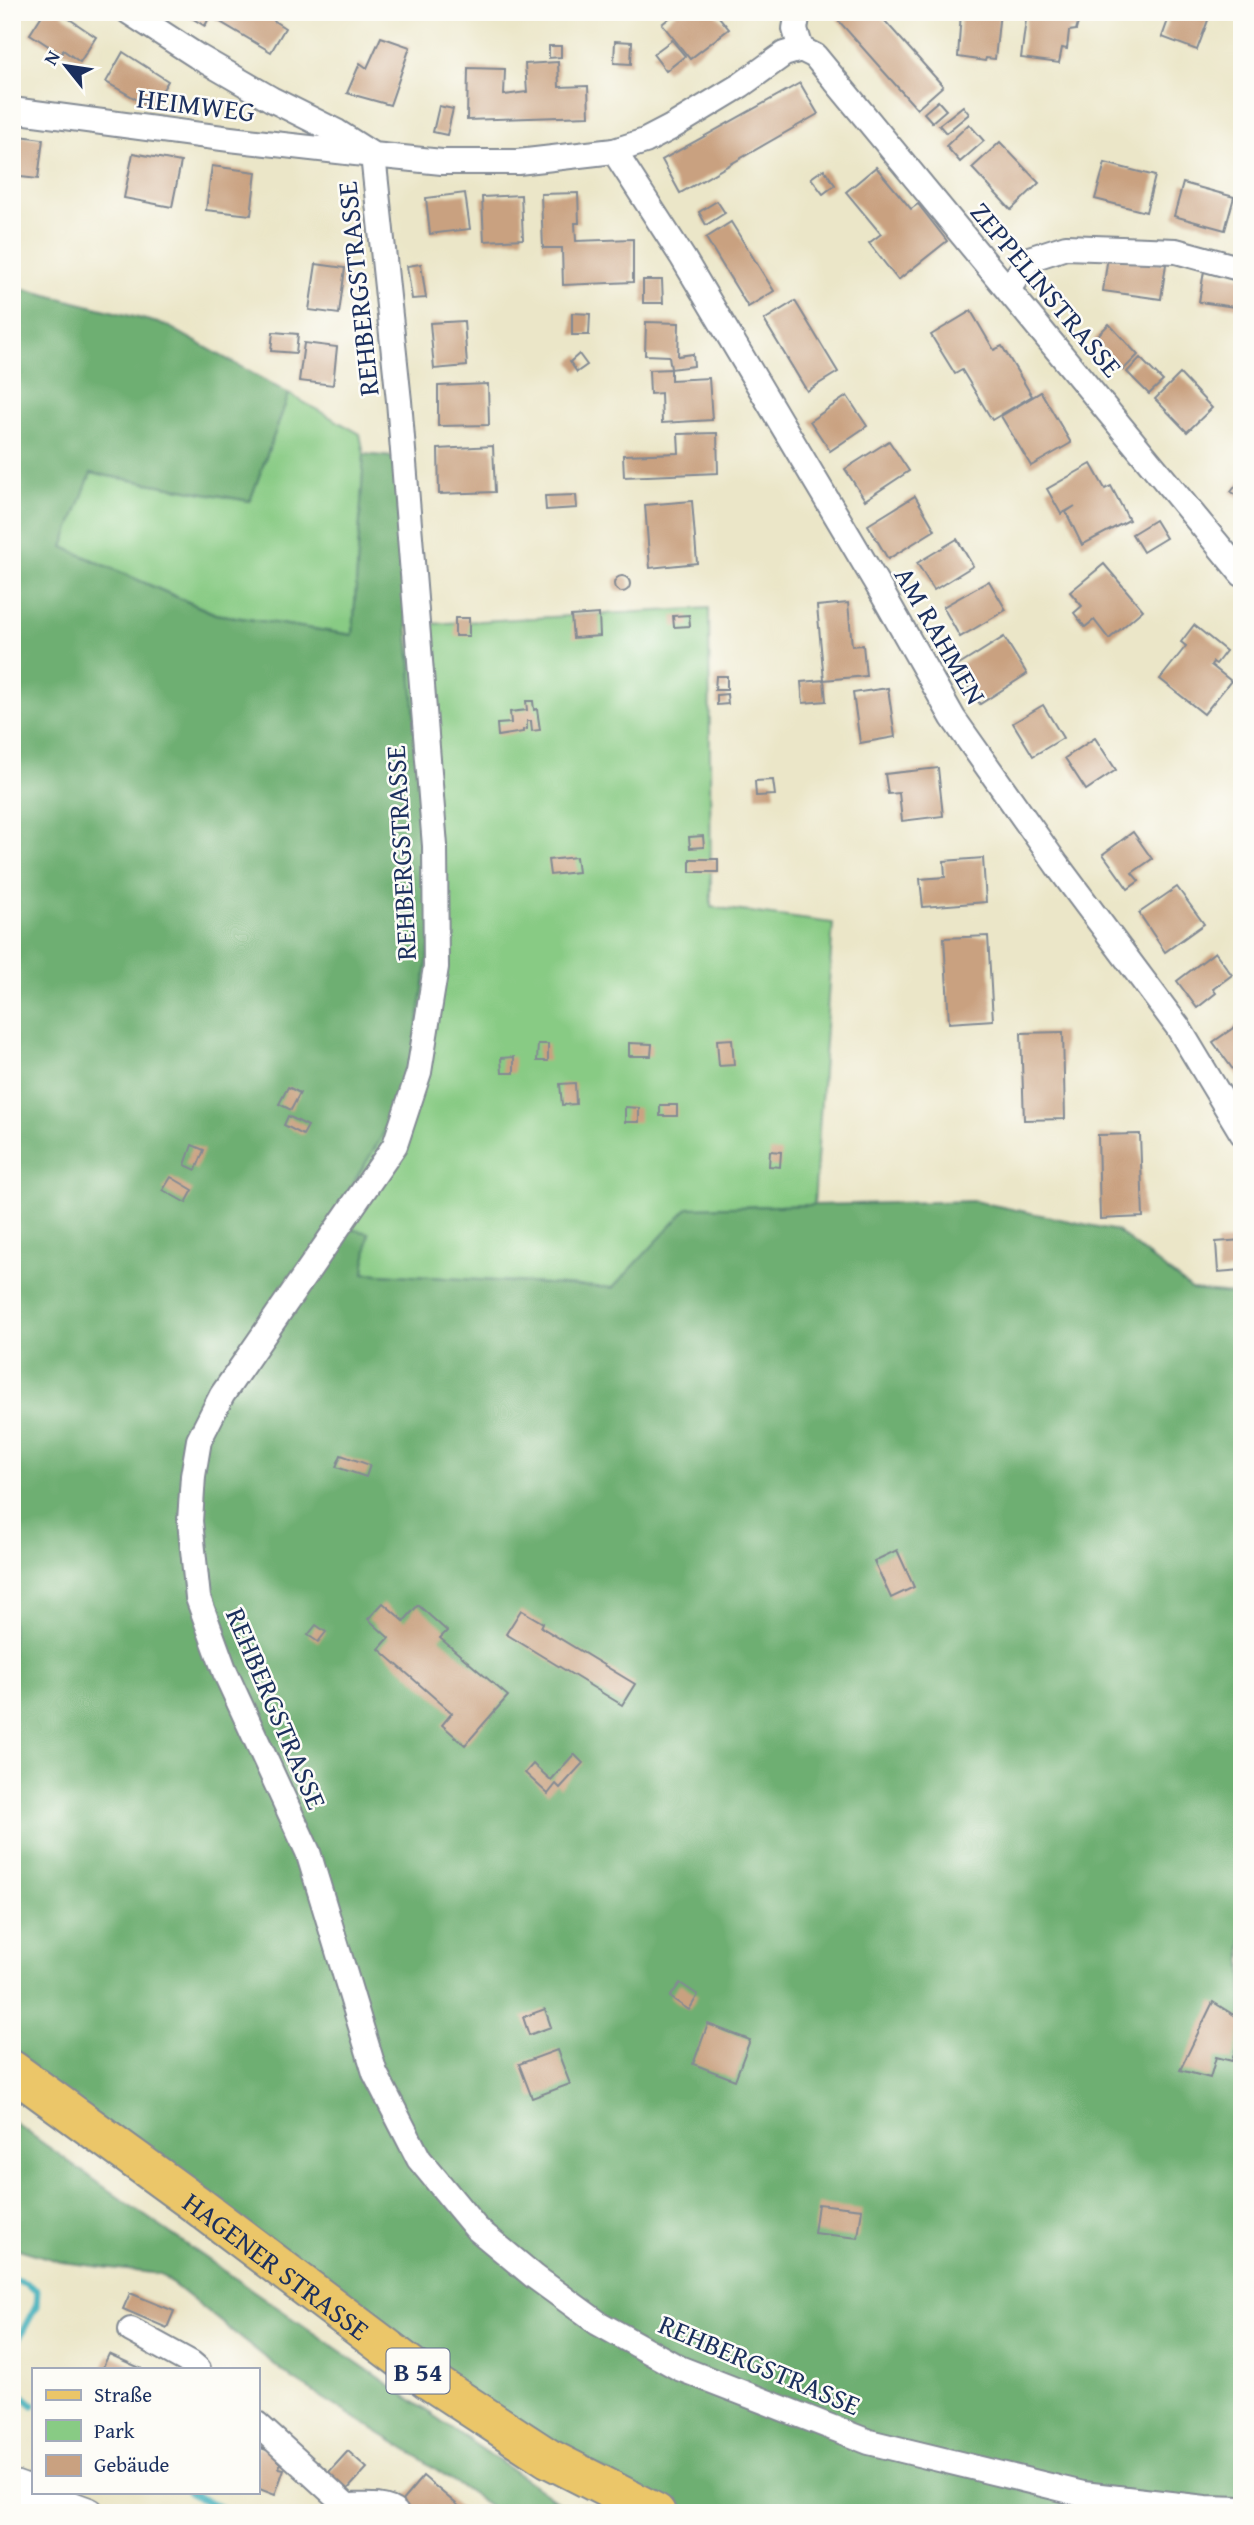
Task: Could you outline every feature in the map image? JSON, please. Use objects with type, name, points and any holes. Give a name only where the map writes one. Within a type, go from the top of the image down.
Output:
[{"type":"main road","name":"HAGENER STRASSE","points":[[12,2070],[196,2204],[429,2380],[548,2458],[656,2513]]},
{"type":"street","points":[[129,12],[197,56],[271,99],[337,132],[373,155]]},
{"type":"street","points":[[798,12],[795,29],[801,49]]},
{"type":"street","name":"HEIMWEG","points":[[12,110],[373,155],[442,162],[518,162],[614,151],[645,141],[741,85],[784,54],[801,49]]},
{"type":"street","name":"ZEPPELINSTRASSE","points":[[801,49],[815,56],[1242,573]]},
{"type":"street","name":"AM RAHMEN","points":[[614,151],[683,258],[877,584],[953,718],[1057,865],[1178,1027],[1242,1133]]},
{"type":"street","name":"REHBERGSTRASSE","points":[[373,155],[399,401],[421,705],[435,846],[436,967],[419,1072],[395,1145],[222,1395],[200,1440],[193,1476],[190,1521],[198,1598],[225,1672],[308,1852],[375,2073],[419,2160],[476,2228],[535,2277],[598,2323],[679,2368],[869,2442],[1083,2494],[1205,2508],[1242,2509]]},
{"type":"street","points":[[1009,288],[1029,259],[1066,247],[1176,251],[1242,269]]},
{"type":"street","points":[[131,2330],[197,2368]]},
{"type":"street","points":[[259,2426],[344,2510],[391,2508],[396,2513]]},
{"type":"street","points":[[12,2485],[32,2492]]},
{"type":"street","points":[[37,2494],[89,2513]]},
{"type":"green space","points":[[12,286],[166,325],[289,394],[250,501],[91,473],[63,547],[215,614],[353,635],[364,454],[394,457],[432,932],[410,1073],[381,1138],[328,1224],[369,1233],[364,1273],[613,1288],[688,1208],[974,1201],[1117,1231],[1192,1290],[1242,1295],[1242,2513],[679,2513],[436,2375],[12,2055]]},
{"type":"green space","points":[[289,394],[360,434],[364,454],[353,635],[216,614],[63,547],[90,473],[250,501]]},
{"type":"green space","points":[[709,608],[711,907],[833,923],[814,1205],[688,1208],[613,1288],[364,1273],[327,1224],[381,1138],[410,1073],[412,625]]},
{"type":"green space","points":[[12,2121],[574,2513],[500,2513],[418,2457],[294,2380],[160,2274],[61,2262],[12,2247]]},
{"type":"building","points":[[44,12],[59,12],[96,37],[80,62],[63,50],[61,54],[30,34]]},
{"type":"building","points":[[182,12],[279,12],[274,21],[285,28],[271,52],[210,16],[205,26]]},
{"type":"building","points":[[677,12],[715,12],[729,29],[690,59],[662,24]]},
{"type":"building","points":[[846,12],[877,12],[943,86],[917,109],[837,19]]},
{"type":"building","points":[[961,12],[1000,12],[995,59],[986,58],[985,61],[958,57]]},
{"type":"building","points":[[1027,12],[1074,18],[1078,23],[1076,30],[1069,31],[1067,49],[1062,48],[1059,63],[1021,58]]},
{"type":"building","points":[[1171,12],[1211,12],[1197,50],[1162,37]]},
{"type":"building","points":[[381,37],[410,47],[390,105],[347,93],[360,63],[367,68]]},
{"type":"building","points":[[672,40],[685,56],[666,71],[653,54]]},
{"type":"building","points":[[615,41],[632,42],[631,64],[614,63]]},
{"type":"building","points":[[549,46],[561,46],[561,57],[549,58]]},
{"type":"building","points":[[123,52],[168,81],[152,108],[106,82]]},
{"type":"building","points":[[558,62],[559,87],[588,86],[589,116],[467,120],[468,68],[505,69],[504,95],[527,92],[525,64]]},
{"type":"building","points":[[800,83],[818,114],[680,193],[662,160]]},
{"type":"building","points":[[938,101],[946,110],[932,122],[924,113]]},
{"type":"building","points":[[439,106],[453,109],[447,135],[433,132]]},
{"type":"building","points":[[963,106],[969,114],[946,133],[939,125]]},
{"type":"building","points":[[969,124],[984,141],[960,162],[946,146]]},
{"type":"building","points":[[12,135],[43,139],[38,179],[12,176]]},
{"type":"building","points":[[1000,142],[1039,183],[1011,210],[972,168]]},
{"type":"building","points":[[133,153],[181,162],[172,207],[124,198]]},
{"type":"building","points":[[1105,163],[1155,176],[1146,212],[1095,199]]},
{"type":"building","points":[[212,166],[256,172],[251,215],[206,210]]},
{"type":"building","points":[[876,167],[911,209],[918,204],[947,241],[898,280],[869,243],[881,234],[846,192]]},
{"type":"building","points":[[824,169],[835,185],[823,194],[811,178]]},
{"type":"building","points":[[1183,183],[1234,197],[1225,230],[1174,216]]},
{"type":"building","points":[[465,193],[470,229],[430,234],[426,198]]},
{"type":"building","points":[[578,193],[579,223],[575,223],[576,241],[633,239],[633,282],[563,285],[562,248],[543,248],[541,194]]},
{"type":"building","points":[[521,195],[523,239],[484,241],[482,197]]},
{"type":"building","points":[[717,201],[725,213],[706,225],[699,212]]},
{"type":"building","points":[[731,222],[774,291],[748,307],[706,238]]},
{"type":"building","points":[[1108,256],[1166,264],[1161,299],[1103,291]]},
{"type":"building","points":[[316,264],[345,268],[339,314],[309,310]]},
{"type":"building","points":[[421,264],[426,298],[412,299],[407,266]]},
{"type":"building","points":[[1204,271],[1242,277],[1242,308],[1199,302]]},
{"type":"building","points":[[643,280],[662,280],[663,303],[643,303]]},
{"type":"building","points":[[795,301],[838,372],[807,391],[764,320]]},
{"type":"building","points":[[971,311],[994,350],[1002,346],[1032,396],[992,420],[962,370],[955,374],[931,335]]},
{"type":"building","points":[[572,313],[590,314],[589,335],[572,335]]},
{"type":"building","points":[[464,321],[467,366],[434,369],[430,323]]},
{"type":"building","points":[[646,322],[679,323],[678,356],[693,354],[694,366],[671,369],[669,356],[645,355]]},
{"type":"building","points":[[1109,324],[1138,355],[1123,370],[1094,339]]},
{"type":"building","points":[[273,332],[298,334],[296,353],[271,351]]},
{"type":"building","points":[[304,343],[337,347],[333,385],[299,381]]},
{"type":"building","points":[[579,354],[587,365],[577,372],[570,362]]},
{"type":"building","points":[[1140,358],[1163,381],[1149,394],[1127,372]]},
{"type":"building","points":[[671,369],[671,380],[709,378],[712,420],[662,423],[661,393],[650,394],[649,370]]},
{"type":"building","points":[[1180,374],[1212,408],[1187,432],[1155,399]]},
{"type":"building","points":[[488,384],[489,425],[438,426],[438,386]]},
{"type":"building","points":[[1041,392],[1071,443],[1031,466],[1001,416]]},
{"type":"building","points":[[847,396],[867,426],[830,451],[810,421]]},
{"type":"building","points":[[717,433],[718,473],[624,477],[623,455],[679,453],[678,434]]},
{"type":"building","points":[[889,441],[909,471],[865,500],[845,469]]},
{"type":"building","points":[[493,446],[495,492],[439,494],[438,449]]},
{"type":"building","points":[[1091,464],[1105,489],[1111,486],[1129,520],[1082,545],[1066,512],[1075,506],[1061,514],[1047,489]]},
{"type":"building","points":[[1242,478],[1242,500],[1231,492]]},
{"type":"building","points":[[576,495],[577,508],[546,510],[545,496]]},
{"type":"building","points":[[915,496],[935,530],[888,559],[868,525]]},
{"type":"building","points":[[692,501],[697,563],[650,568],[645,505]]},
{"type":"building","points":[[1155,520],[1166,538],[1143,552],[1132,534]]},
{"type":"building","points":[[957,539],[973,566],[934,590],[917,563]]},
{"type":"building","points":[[1104,564],[1143,610],[1109,639],[1094,620],[1085,627],[1074,613],[1082,606],[1070,592]]},
{"type":"building","points":[[619,576],[625,576],[630,584],[628,590],[619,592],[614,587],[614,581]]},
{"type":"building","points":[[989,581],[1006,610],[960,637],[943,607]]},
{"type":"building","points":[[848,603],[852,646],[863,645],[866,676],[824,680],[817,606]]},
{"type":"building","points":[[599,614],[600,636],[573,638],[571,616]]},
{"type":"building","points":[[689,615],[690,626],[674,627],[673,616]]},
{"type":"building","points":[[455,618],[469,618],[469,636],[455,636]]},
{"type":"building","points":[[1194,625],[1226,651],[1216,664],[1213,662],[1211,665],[1231,681],[1204,714],[1160,679],[1186,646],[1181,642]]},
{"type":"building","points":[[1004,637],[1027,674],[980,704],[956,667]]},
{"type":"building","points":[[716,676],[727,676],[727,690],[715,690]]},
{"type":"building","points":[[824,680],[826,701],[803,703],[801,682]]},
{"type":"building","points":[[888,688],[895,737],[860,743],[853,693]]},
{"type":"building","points":[[727,694],[728,704],[717,705],[717,695]]},
{"type":"building","points":[[526,701],[533,701],[534,710],[537,709],[540,730],[532,731],[531,721],[527,721],[527,729],[523,732],[498,736],[497,724],[511,723],[510,712],[527,710]]},
{"type":"building","points":[[1043,705],[1063,738],[1033,756],[1013,723]]},
{"type":"building","points":[[1095,738],[1116,770],[1086,790],[1065,758]]},
{"type":"building","points":[[938,768],[943,816],[902,821],[899,793],[888,794],[885,774]]},
{"type":"building","points":[[773,780],[775,795],[756,796],[755,781]]},
{"type":"building","points":[[1133,832],[1152,859],[1132,873],[1139,881],[1128,889],[1103,854]]},
{"type":"building","points":[[703,836],[704,847],[690,848],[689,837]]},
{"type":"building","points":[[576,857],[578,872],[550,875],[548,860]]},
{"type":"building","points":[[983,858],[986,902],[923,907],[920,879],[945,877],[944,861]]},
{"type":"building","points":[[690,859],[718,859],[718,872],[690,872]]},
{"type":"building","points":[[1177,887],[1204,924],[1165,952],[1139,913]]},
{"type":"building","points":[[988,936],[993,1020],[949,1023],[944,938]]},
{"type":"building","points":[[1215,952],[1232,975],[1213,989],[1216,993],[1197,1008],[1177,981]]},
{"type":"building","points":[[1242,1022],[1242,1082],[1213,1042]]},
{"type":"building","points":[[1063,1032],[1065,1119],[1024,1120],[1021,1033]]},
{"type":"building","points":[[732,1039],[734,1065],[719,1066],[717,1040]]},
{"type":"building","points":[[629,1043],[652,1044],[651,1056],[629,1056]]},
{"type":"building","points":[[538,1044],[548,1044],[548,1061],[537,1061]]},
{"type":"building","points":[[514,1057],[514,1073],[502,1073],[501,1058]]},
{"type":"building","points":[[575,1083],[576,1104],[562,1105],[560,1084]]},
{"type":"building","points":[[288,1087],[300,1093],[291,1110],[279,1104]]},
{"type":"building","points":[[660,1105],[677,1105],[677,1116],[660,1116]]},
{"type":"building","points":[[625,1107],[639,1108],[639,1122],[625,1122]]},
{"type":"building","points":[[288,1116],[308,1126],[303,1135],[284,1125]]},
{"type":"building","points":[[1140,1134],[1143,1217],[1100,1219],[1098,1135]]},
{"type":"building","points":[[192,1145],[204,1150],[196,1170],[185,1165]]},
{"type":"building","points":[[770,1151],[781,1152],[780,1167],[769,1166]]},
{"type":"building","points":[[171,1177],[193,1190],[186,1203],[163,1190]]},
{"type":"building","points":[[1242,1240],[1242,1270],[1218,1272],[1216,1242]]},
{"type":"building","points":[[341,1455],[370,1465],[366,1477],[336,1467]]},
{"type":"building","points":[[897,1550],[914,1587],[891,1598],[874,1561]]},
{"type":"building","points":[[383,1603],[404,1621],[418,1605],[447,1631],[440,1638],[508,1696],[465,1745],[442,1725],[452,1713],[379,1649],[389,1638],[368,1619]]},
{"type":"building","points":[[521,1610],[543,1623],[541,1627],[635,1684],[622,1705],[506,1634]]},
{"type":"building","points":[[316,1625],[326,1632],[318,1642],[308,1635]]},
{"type":"building","points":[[574,1754],[583,1763],[560,1788],[556,1784],[548,1794],[525,1773],[533,1764],[551,1780]]},
{"type":"building","points":[[680,1983],[698,1995],[689,2010],[670,1997]]},
{"type":"building","points":[[1213,2002],[1242,2020],[1242,2027],[1232,2061],[1216,2057],[1210,2078],[1180,2070]]},
{"type":"building","points":[[545,2009],[551,2027],[529,2035],[523,2017]]},
{"type":"building","points":[[708,2024],[750,2040],[735,2080],[693,2064]]},
{"type":"building","points":[[557,2050],[570,2084],[532,2098],[519,2064]]},
{"type":"building","points":[[818,2204],[862,2209],[858,2238],[814,2233]]},
{"type":"building","points":[[130,2293],[174,2311],[167,2328],[123,2309]]},
{"type":"building","points":[[109,2354],[140,2368],[102,2368]]},
{"type":"building","points":[[259,2448],[283,2455],[279,2468],[284,2469],[275,2495],[259,2489]]},
{"type":"building","points":[[348,2451],[367,2468],[346,2491],[327,2474]]},
{"type":"building","points":[[423,2476],[462,2509],[459,2513],[414,2513],[401,2502]]},
{"type":"waterway","points":[[12,2279],[37,2291],[36,2306],[12,2351]]},
{"type":"waterway","points":[[12,2387],[32,2404]]},
{"type":"waterway","points":[[192,2494],[231,2513]]}]
